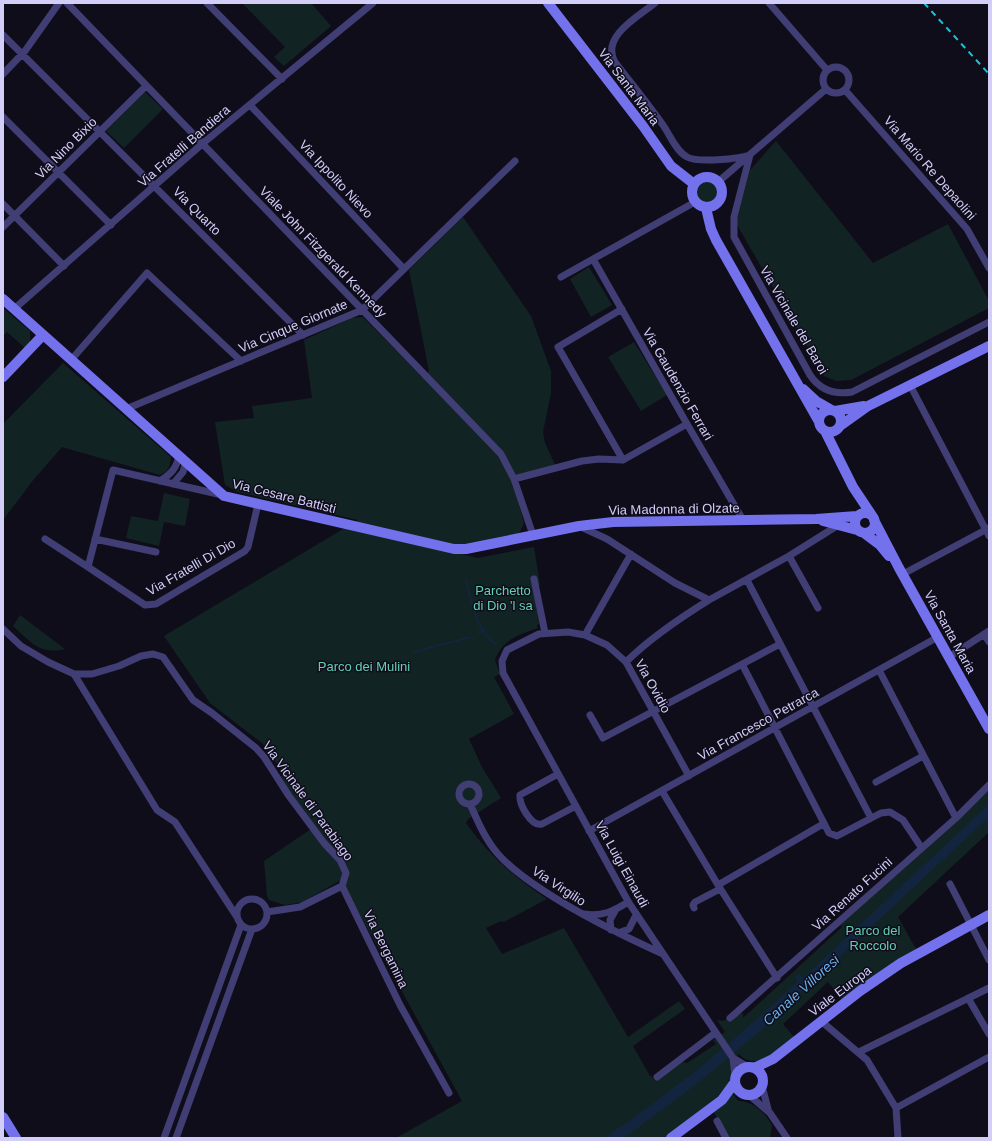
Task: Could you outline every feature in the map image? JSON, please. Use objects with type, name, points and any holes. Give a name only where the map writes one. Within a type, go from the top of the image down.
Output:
[{"type":"street","points":[[3,74],[22,54],[60,3]]},
{"type":"street","name":"Viale John Fitzgerald Kennedy","points":[[66,3],[501,454],[514,479],[533,535]]},
{"type":"street","points":[[208,3],[282,79]]},
{"type":"street","name":"Via Fratelli Bandiera","points":[[14,309],[156,187],[202,144],[373,3]]},
{"type":"street","name":"Via Santa Maria","points":[[548,3],[643,126],[671,166],[694,184]]},
{"type":"street","points":[[656,3],[615,36],[611,51],[615,62],[683,154],[698,160],[741,158],[750,155]]},
{"type":"street","points":[[769,3],[827,70]]},
{"type":"street","name":"Via Quarto","points":[[3,35],[303,335]]},
{"type":"street","points":[[837,66],[846,71],[849,81],[845,90],[835,93],[826,89],[822,79],[827,70],[837,66]]},
{"type":"street","name":"Via Nino Bixio","points":[[3,227],[146,86]]},
{"type":"street","points":[[718,182],[826,89]]},
{"type":"street","name":"Via Mario Re Depaolini","points":[[845,90],[965,226],[989,268]]},
{"type":"street","name":"Via Ippolito Nievo","points":[[250,105],[404,269]]},
{"type":"street","points":[[3,117],[111,225]]},
{"type":"street","name":"Via Vicinale del Baroi","points":[[750,155],[734,217],[734,237],[810,375],[819,385],[831,392],[852,392],[989,322]]},
{"type":"street","name":"Via Cinque Giornate","points":[[126,409],[362,310],[514,161]]},
{"type":"street","points":[[708,177],[718,182],[722,189],[721,197],[717,204],[706,208],[695,202],[692,195],[694,184],[700,178],[708,177]]},
{"type":"street","points":[[561,277],[695,202]]},
{"type":"street","points":[[3,204],[64,266]]},
{"type":"street","name":"Via Santa Maria","points":[[706,208],[716,240],[796,384],[818,420],[819,425],[825,431],[853,487],[874,518],[901,571],[989,728]]},
{"type":"street","name":"Via Gaudenzio Ferrari","points":[[593,259],[743,520]]},
{"type":"street","points":[[71,360],[147,272],[241,361]]},
{"type":"street","name":"Via Cesare Battisti","points":[[3,299],[224,496],[454,549],[466,549],[533,535]]},
{"type":"street","points":[[622,309],[558,347],[623,460]]},
{"type":"street","points":[[3,377],[43,335]]},
{"type":"street","points":[[825,431],[838,428],[868,406],[989,346]]},
{"type":"street","name":"Via Santa Maria","points":[[796,384],[816,401],[833,410],[840,417],[836,455]]},
{"type":"street","points":[[901,571],[988,531],[910,385]]},
{"type":"street","points":[[818,420],[822,412],[868,406]]},
{"type":"street","points":[[514,479],[599,459],[623,460],[687,424]]},
{"type":"street","points":[[160,481],[172,472],[182,458]]},
{"type":"street","points":[[173,484],[183,472],[182,458]]},
{"type":"street","points":[[88,567],[113,470],[224,496]]},
{"type":"street","name":"Via Santa Maria","points":[[853,487],[854,523],[861,532],[880,545],[901,571]]},
{"type":"street","name":"Via Fratelli Di Dio","points":[[45,539],[145,605],[156,604],[245,551],[248,547],[258,504]]},
{"type":"street","points":[[626,662],[644,646],[692,610],[789,556],[854,516],[866,513],[874,518],[872,531],[861,532]]},
{"type":"street","name":"Via Madonna di Olzate","points":[[533,535],[579,526],[613,522],[816,519],[854,516]]},
{"type":"street","name":"Via Madonna di Olzate","points":[[816,519],[861,532]]},
{"type":"street","points":[[579,526],[607,539],[675,583],[709,600]]},
{"type":"street","points":[[95,538],[156,552]]},
{"type":"street","points":[[585,635],[630,554]]},
{"type":"street","points":[[789,556],[818,608]]},
{"type":"street","points":[[534,580],[544,633]]},
{"type":"street","points":[[747,580],[871,818]]},
{"type":"street","name":"Via Vicinale di Parabiago","points":[[3,629],[21,646],[48,662],[74,674],[92,674],[119,666],[141,656],[153,654],[163,658],[193,700],[264,756],[288,796],[324,843],[340,860],[346,873],[342,886]]},
{"type":"street","name":"Via Ovidio","points":[[503,673],[502,660],[508,650],[539,634],[568,632],[585,635],[607,645],[626,662],[689,776]]},
{"type":"street","points":[[949,657],[987,632],[989,642]]},
{"type":"street","name":"Via Francesco Petrarca","points":[[589,831],[938,637]]},
{"type":"street","points":[[590,715],[603,738],[780,644]]},
{"type":"street","points":[[742,664],[828,834],[837,836],[885,812],[897,815],[908,826],[921,847]]},
{"type":"street","points":[[879,670],[956,818]]},
{"type":"street","name":"Via Luigi Einaudi","points":[[503,673],[628,902],[733,1058],[751,1068]]},
{"type":"street","points":[[74,674],[158,810],[175,822],[241,925],[252,929],[260,927],[264,923],[267,912],[262,903],[258,900],[249,899],[238,906],[237,917]]},
{"type":"street","points":[[876,782],[923,756]]},
{"type":"street","points":[[558,774],[520,795],[521,801],[532,823],[537,825],[542,824],[576,806]]},
{"type":"street","name":"Via Renato Fucini","points":[[730,1018],[777,978],[921,847],[956,818],[989,785]]},
{"type":"street","points":[[662,791],[719,887],[777,978]]},
{"type":"street","name":"Via Virgilio","points":[[470,804],[489,842],[507,863],[522,876],[578,913],[614,932],[664,955]]},
{"type":"street","points":[[694,908],[693,905],[695,902],[823,824]]},
{"type":"street","points":[[950,884],[989,960]]},
{"type":"street","points":[[267,912],[300,907],[342,886]]},
{"type":"street","name":"Via Bergamina","points":[[342,886],[400,1005],[449,1094]]},
{"type":"street","points":[[578,913],[597,915],[614,910],[628,902]]},
{"type":"street","points":[[614,910],[610,920],[614,932],[624,933],[629,929],[636,914]]},
{"type":"street","name":"Viale Europa","points":[[671,1138],[722,1100],[738,1072],[773,1060],[860,991],[901,964],[989,915]]},
{"type":"street","points":[[164,1138],[241,925]]},
{"type":"street","points":[[176,1138],[252,929]]},
{"type":"street","points":[[859,1052],[989,988]]},
{"type":"street","points":[[968,998],[989,1034]]},
{"type":"street","points":[[821,1021],[867,1060],[896,1108],[898,1138]]},
{"type":"street","points":[[657,1076],[708,1040],[717,1036]]},
{"type":"street","points":[[896,1108],[989,1057]]},
{"type":"street","name":"Via Luigi Einaudi","points":[[733,1058],[735,1079]]},
{"type":"street","name":"Viale Europa","points":[[722,1100],[754,1094],[762,1084],[773,1060]]},
{"type":"street","points":[[751,1068],[761,1075],[770,1113],[783,1137]]},
{"type":"street","points":[[735,1079],[739,1091],[770,1113]]},
{"type":"street","points":[[3,1116],[16,1138]]},
{"type":"street","points":[[717,1121],[726,1138]]},
{"type":"green space","points":[[242,3],[311,3],[331,26],[284,66],[274,57],[285,47]]},
{"type":"green space","points":[[145,92],[163,109],[124,148],[106,131]]},
{"type":"green space","points":[[776,141],[873,263],[948,224],[989,301],[989,308],[851,380],[836,381],[824,376],[736,223],[750,170]]},
{"type":"green space","points":[[707,182],[715,185],[718,193],[715,201],[707,204],[699,201],[696,193],[699,185]]},
{"type":"green space","name":"Parco dei Mulini","points":[[463,217],[531,316],[551,371],[551,393],[543,432],[545,443],[557,469],[513,483],[524,523],[520,532],[512,537],[465,546],[408,540],[477,558],[534,547],[540,585],[533,585],[539,624],[537,625],[538,628],[507,642],[498,653],[495,660],[500,674],[494,677],[514,714],[469,739],[483,769],[501,798],[468,819],[466,823],[502,865],[547,899],[504,922],[501,921],[486,928],[502,954],[564,928],[628,1037],[679,1001],[685,1009],[633,1046],[650,1076],[655,1081],[682,1062],[687,1063],[716,1044],[713,1040],[725,1032],[717,1020],[724,1021],[737,1009],[743,1014],[743,1018],[842,927],[840,925],[989,788],[989,832],[898,917],[916,949],[842,999],[828,982],[783,1024],[794,1037],[775,1053],[761,1060],[753,1061],[746,1059],[739,1054],[734,1060],[732,1092],[738,1101],[749,1103],[766,1116],[772,1126],[770,1138],[729,1138],[711,1107],[678,1138],[396,1138],[462,1101],[341,880],[302,902],[285,905],[269,900],[267,896],[264,861],[314,827],[286,786],[281,776],[284,774],[263,744],[210,703],[164,636],[358,520],[238,492],[225,485],[215,422],[254,418],[252,406],[312,398],[304,340],[352,318],[363,317],[422,377],[429,371],[409,270]]},
{"type":"green space","points":[[589,267],[612,305],[591,317],[570,279]]},
{"type":"green space","points":[[3,308],[30,331],[30,342],[25,348],[7,332],[3,336]]},
{"type":"green space","points":[[634,342],[667,395],[641,411],[608,357]]},
{"type":"green space","points":[[63,363],[171,457],[169,466],[165,472],[160,475],[62,447],[34,479],[3,520],[3,424]]},
{"type":"green space","points":[[164,493],[190,499],[185,526],[164,522],[159,546],[126,538],[131,516],[158,521]]},
{"type":"green space","points":[[20,615],[65,649],[48,650],[36,646],[13,626]]},
{"type":"water","name":"Canale Villoresi","points":[[989,804],[989,817],[758,1033],[694,1086],[624,1138],[604,1138],[655,1102],[728,1044],[798,981],[795,977],[799,974],[803,978]]},
{"type":"waterway","points":[[466,581],[479,624],[489,639],[496,644]]},
{"type":"waterway","points":[[479,633],[484,631]]},
{"type":"waterway","points":[[414,652],[470,637]]},
{"type":"railway","points":[[924,3],[989,74]]},
{"type":"park label","name":"Parchetto di Dio 'l sa","points":[[503,598]]},
{"type":"park label","name":"Parco del Roccolo","points":[[873,938]]}]
